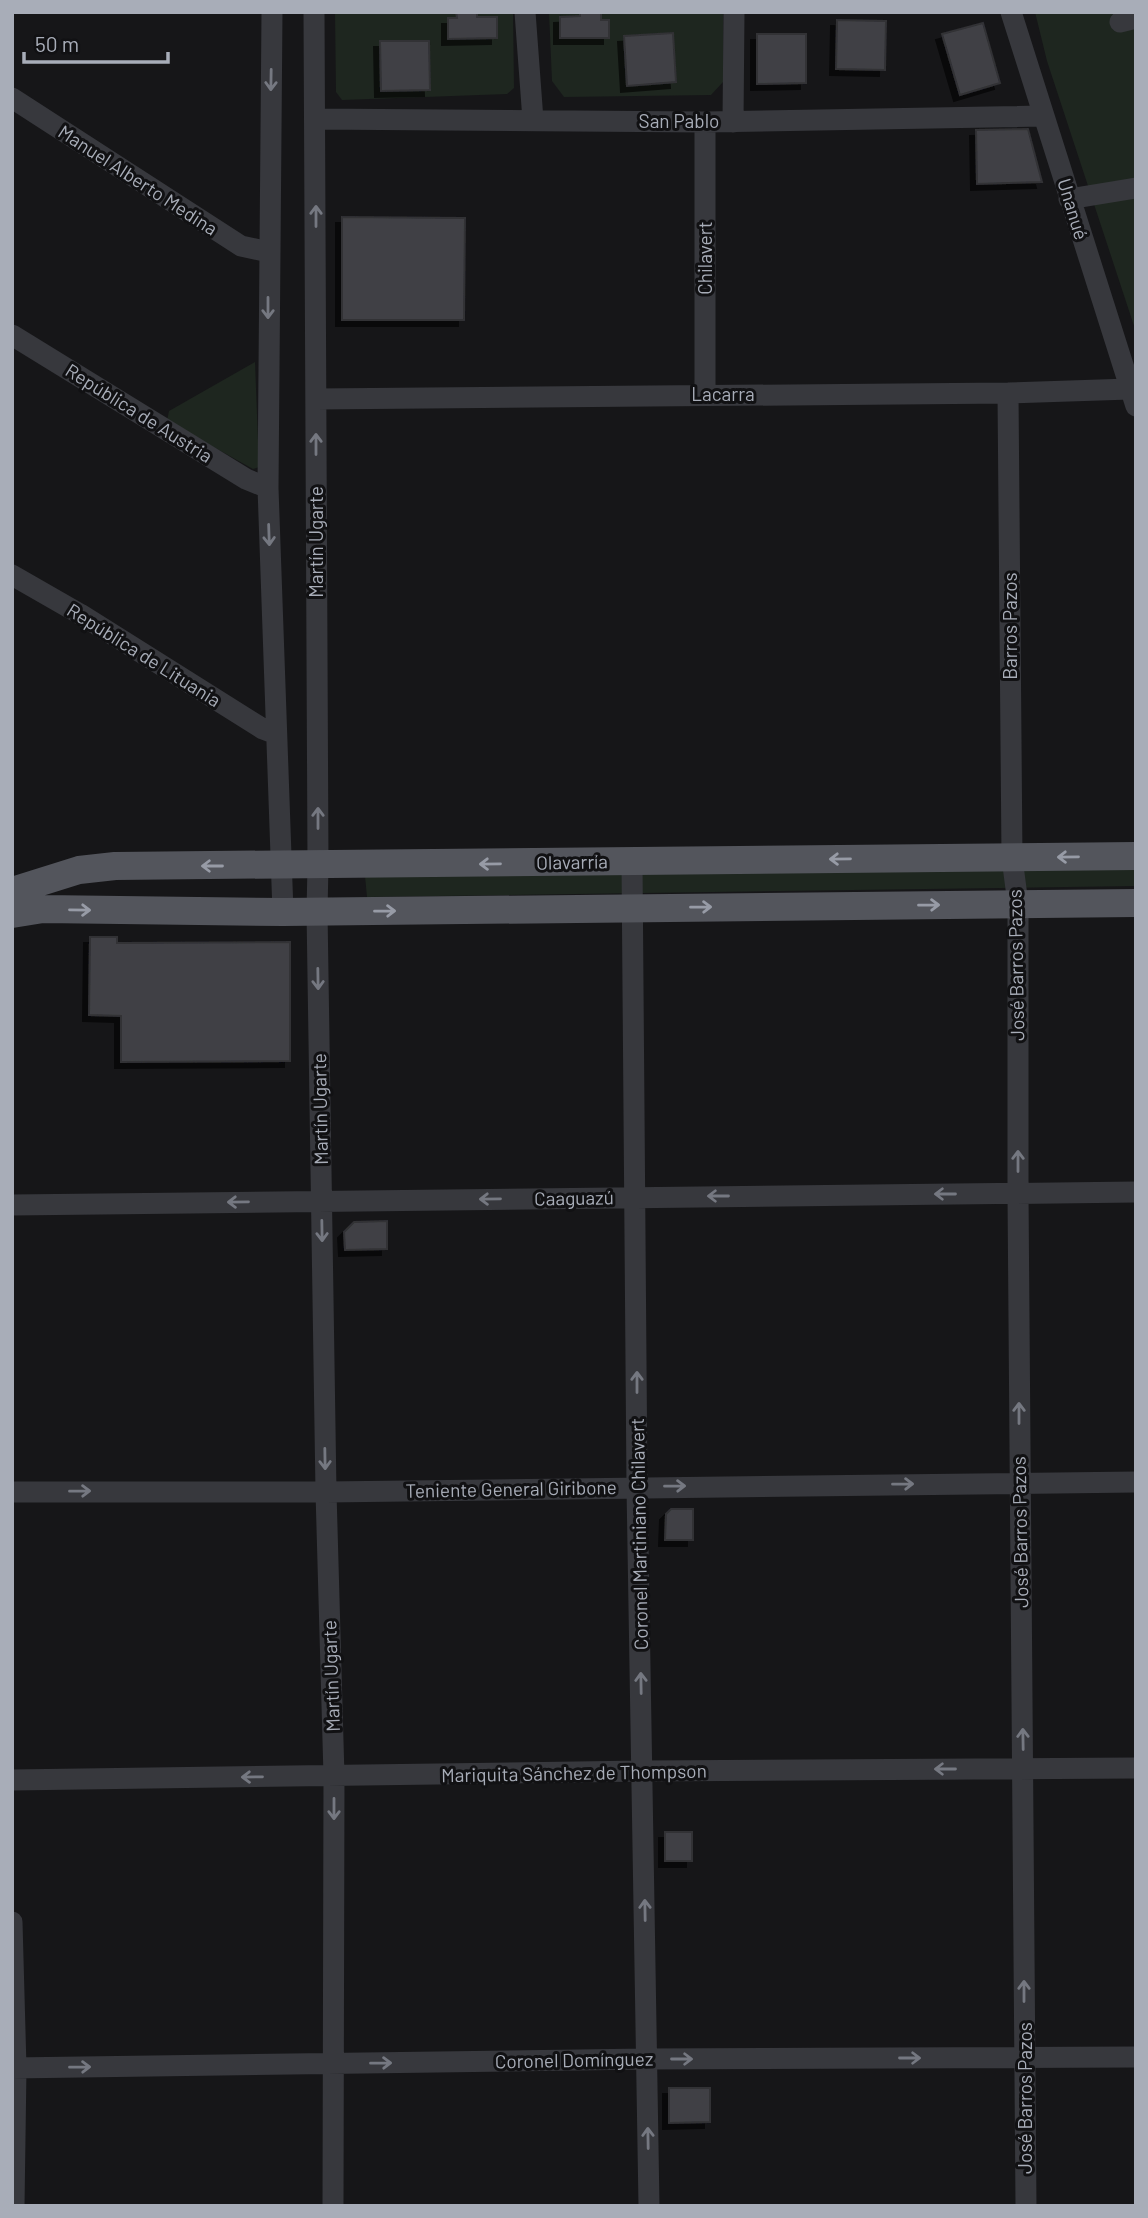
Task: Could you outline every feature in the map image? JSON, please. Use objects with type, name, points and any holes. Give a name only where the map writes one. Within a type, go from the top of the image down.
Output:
[{"type":"main road","name":"Olavarría","points":[[12,891],[97,867],[1136,856]]},
{"type":"main road","points":[[12,914],[43,909],[283,912],[1136,903]]},
{"type":"street","points":[[272,12],[268,488],[283,912]]},
{"type":"street","name":"Martín Ugarte","points":[[314,12],[317,911],[326,1492],[334,1776],[333,2206]]},
{"type":"street","points":[[525,12],[533,120]]},
{"type":"street","points":[[733,121],[734,12]]},
{"type":"street","name":"Unanué","points":[[1011,12],[1133,398]]},
{"type":"street","name":"Manuel Alberto Medina","points":[[12,98],[241,246],[268,252]]},
{"type":"street","name":"San Pablo","points":[[316,119],[705,122],[1043,116]]},
{"type":"street","name":"Chilavert","points":[[705,122],[705,394]]},
{"type":"street","points":[[1069,199],[1136,188]]},
{"type":"street","name":"República de Austria","points":[[12,335],[246,479],[268,488]]},
{"type":"street","name":"Lacarra","points":[[316,399],[1009,393],[1133,398]]},
{"type":"street","name":"Barros Pazos","points":[[1009,393],[1012,858]]},
{"type":"street","name":"República de Lituania","points":[[12,575],[80,614],[263,729],[276,734]]},
{"type":"street","name":"José Barros Pazos","points":[[1012,858],[1018,904],[1026,2206]]},
{"type":"street","name":"Coronel Martiniano Chilavert","points":[[632,862],[637,1486],[649,2206]]},
{"type":"street","name":"Caaguazú","points":[[12,1205],[1136,1192]]},
{"type":"street","name":"Teniente General Giribone","points":[[12,1492],[326,1492],[637,1486],[1136,1482]]},
{"type":"street","name":"Mariquita Sánchez de Thompson","points":[[12,1780],[643,1771],[1136,1768]]},
{"type":"street","points":[[12,1922],[14,2206]]},
{"type":"street","name":"Coronel Domínguez","points":[[14,2068],[646,2059],[1136,2057]]},
{"type":"shaded area","points":[[335,12],[513,12],[514,88],[507,94],[342,100],[336,92]]},
{"type":"shaded area","points":[[549,12],[723,12],[723,82],[711,95],[564,97],[552,81]]},
{"type":"shaded area","points":[[1035,12],[1136,12],[1136,332],[1047,61]]},
{"type":"shaded area","points":[[255,362],[259,467],[253,469],[167,421],[169,411]]},
{"type":"shaded area","points":[[1136,869],[1136,886],[367,897],[365,876]]},
{"type":"building","points":[[456,12],[477,12],[477,17],[497,17],[497,38],[448,39],[448,18],[457,18]]},
{"type":"building","points":[[580,12],[601,12],[601,20],[609,20],[609,38],[560,38],[560,17],[580,16]]},
{"type":"building","points":[[837,20],[886,21],[885,70],[836,69]]},
{"type":"building","points":[[983,23],[1000,83],[960,95],[942,34]]},
{"type":"building","points":[[673,33],[676,82],[627,86],[624,36]]},
{"type":"building","points":[[757,34],[806,34],[806,83],[757,84]]},
{"type":"building","points":[[380,41],[429,41],[430,90],[381,91]]},
{"type":"building","points":[[1028,129],[1042,182],[977,184],[976,130]]},
{"type":"building","points":[[342,217],[465,218],[464,320],[342,320]]},
{"type":"building","points":[[90,937],[117,937],[117,943],[290,942],[290,1061],[121,1062],[121,1016],[89,1015]]},
{"type":"building","points":[[387,1221],[387,1249],[345,1250],[344,1232],[354,1222]]},
{"type":"building","points":[[671,1509],[693,1509],[693,1540],[665,1540],[666,1514]]},
{"type":"building","points":[[665,1832],[692,1832],[692,1861],[665,1861]]},
{"type":"building","points":[[669,2088],[710,2088],[710,2122],[669,2123]]}]
